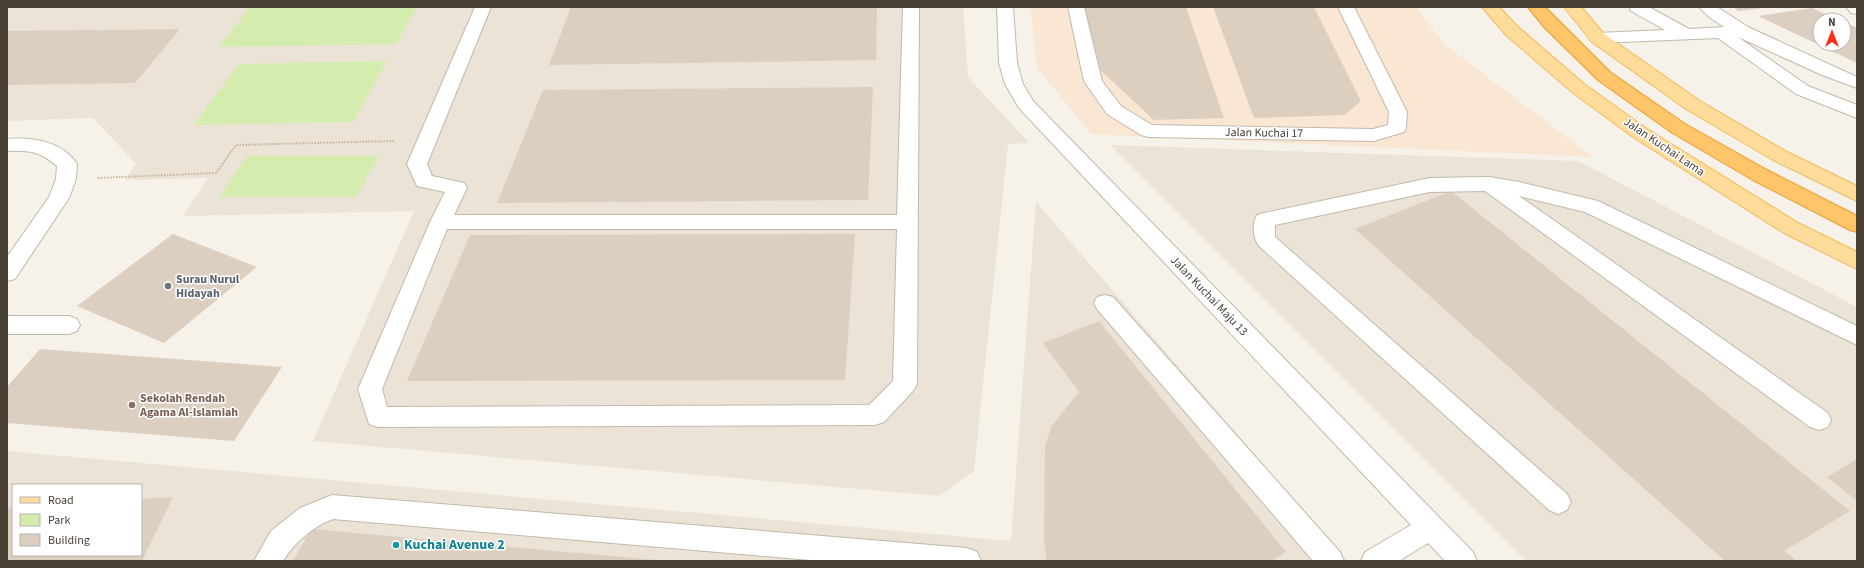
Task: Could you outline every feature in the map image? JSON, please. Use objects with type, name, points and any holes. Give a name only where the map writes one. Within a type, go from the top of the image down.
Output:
[{"type":"highway","points":[[1536,7],[1551,24],[1604,76],[1678,128],[1760,175],[1857,226]]},
{"type":"main road","name":"Jalan Kuchai Lama","points":[[1490,7],[1512,31],[1578,88],[1640,133],[1791,228],[1857,261]]},
{"type":"main road","points":[[1558,7],[1598,38],[1693,105],[1780,156],[1857,194]]},
{"type":"main road","points":[[1572,7],[1598,38]]},
{"type":"street","points":[[483,7],[416,164],[424,181],[457,188],[440,222],[370,389],[378,417],[874,415],[905,384],[911,7]]},
{"type":"street","name":"Jalan Kuchai Maju 13","points":[[1005,7],[1008,63],[1014,84],[1026,104],[1463,561]]},
{"type":"street","name":"Jalan Kuchai 17","points":[[1076,7],[1092,81],[1114,110],[1148,131],[1374,135],[1397,128],[1398,112],[1346,7]]},
{"type":"street","points":[[1637,7],[1685,34]]},
{"type":"street","points":[[1707,7],[1745,32],[1840,77],[1857,83]]},
{"type":"street","points":[[1598,38],[1745,32]]},
{"type":"street","points":[[1722,33],[1802,90],[1857,112]]},
{"type":"street","points":[[7,144],[34,144],[55,153],[67,164],[66,179],[59,198],[7,273]]},
{"type":"street","points":[[1558,502],[1265,240],[1264,220],[1430,185],[1488,184],[1519,189],[1591,206],[1857,336]]},
{"type":"street","points":[[1488,184],[1819,420]]},
{"type":"street","points":[[440,222],[908,222]]},
{"type":"street","points":[[1105,303],[1330,561]]},
{"type":"street","points":[[7,325],[69,326]]},
{"type":"street","points":[[268,561],[281,540],[309,516],[332,507],[967,561]]},
{"type":"street","points":[[1375,561],[1430,527]]},
{"type":"path","points":[[66,179],[216,173],[236,145],[362,142]]},
{"type":"shaded area","points":[[7,7],[963,7],[968,77],[1029,143],[1008,144],[974,471],[939,496],[313,441],[414,211],[183,216],[208,178],[125,180],[136,164],[93,118],[7,121]]},
{"type":"shaded area","points":[[1030,7],[1416,7],[1444,44],[1593,157],[1091,134],[1037,68]]},
{"type":"shaded area","points":[[1110,145],[1578,161],[1857,307],[1857,561],[1526,561]]},
{"type":"shaded area","points":[[1036,202],[1347,561],[7,561],[7,451],[1011,541]]},
{"type":"green space","points":[[250,7],[417,7],[396,44],[219,47]]},
{"type":"green space","points":[[387,61],[353,122],[194,125],[239,64]]},
{"type":"green space","points":[[247,156],[379,156],[356,197],[219,197]]},
{"type":"building","points":[[571,7],[877,7],[876,60],[549,65]]},
{"type":"building","points":[[1084,7],[1186,7],[1224,118],[1154,120],[1098,68]]},
{"type":"building","points":[[1213,7],[1314,7],[1361,101],[1345,115],[1254,118]]},
{"type":"building","points":[[1734,7],[1762,7],[1762,8],[1738,11]]},
{"type":"building","points":[[1812,8],[1821,12],[1812,12],[1812,42],[1758,16]]},
{"type":"building","points":[[1852,26],[1857,28],[1857,63],[1834,52],[1852,52]]},
{"type":"building","points":[[180,29],[135,83],[7,85],[7,31]]},
{"type":"building","points":[[873,87],[868,200],[497,203],[543,90]]},
{"type":"building","points":[[1451,191],[1850,511],[1784,551],[1797,561],[1725,561],[1355,229]]},
{"type":"building","name":"Surau Nurul Hidayah","points":[[173,234],[257,267],[164,343],[77,306]]},
{"type":"building","points":[[855,234],[845,380],[407,381],[470,235]]},
{"type":"building","points":[[1099,321],[1286,552],[1272,561],[1047,561],[1044,542],[1045,446],[1051,427],[1079,392],[1043,343]]},
{"type":"building","name":"Sekolah Rendah Agama Al-Islamiah","points":[[40,349],[282,367],[234,441],[7,423],[7,387]]},
{"type":"building","points":[[1857,459],[1857,501],[1827,477]]},
{"type":"building","points":[[173,497],[142,561],[7,561],[7,508],[12,507],[12,556],[142,556],[142,499]]},
{"type":"building","name":"Kuchai Avenue 2","points":[[311,529],[657,560],[657,561],[293,561]]},
{"type":"place","name":"Surau Nurul Hidayah","points":[[168,286]]},
{"type":"place","name":"Sekolah Rendah Agama Al-Islamiah","points":[[132,405]]},
{"type":"place","name":"Kuchai Avenue 2","points":[[396,545]]}]
